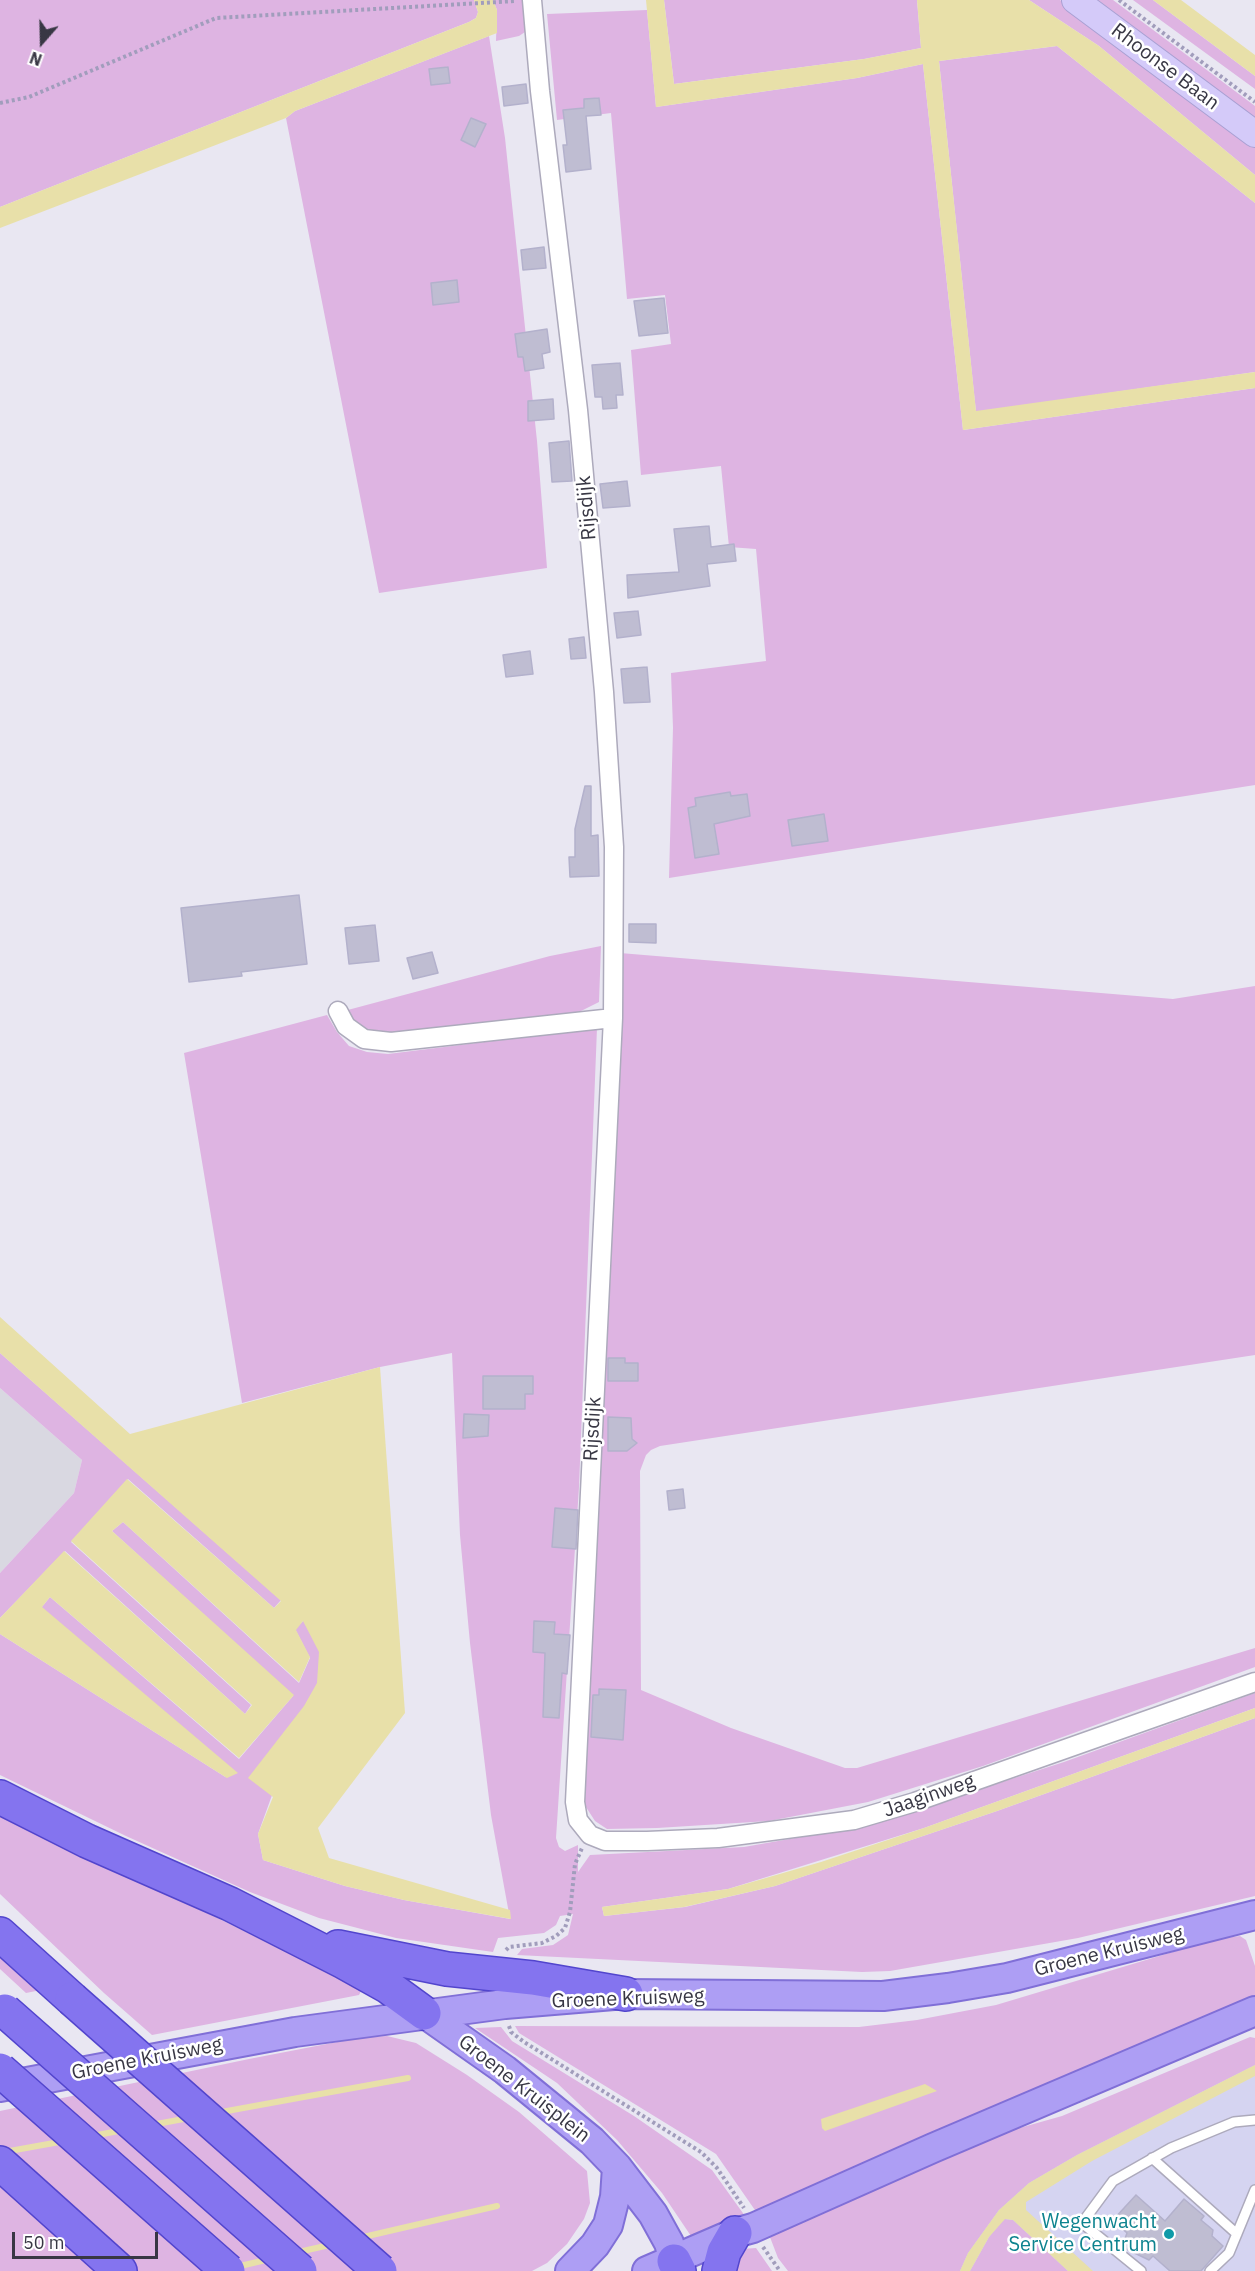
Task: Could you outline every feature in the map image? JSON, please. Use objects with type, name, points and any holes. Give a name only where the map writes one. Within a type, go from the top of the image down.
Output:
[{"type":"highway","points":[[0,1797],[87,1840],[230,1904],[387,1986],[424,2013]]},
{"type":"highway","points":[[0,1934],[380,2271]]},
{"type":"highway","points":[[298,1940],[447,1969],[506,1990],[533,1978],[626,1994]]},
{"type":"highway","points":[[2,2009],[300,2271]]},
{"type":"highway","points":[[0,2070],[228,2271]]},
{"type":"highway","points":[[0,2163],[120,2271]]},
{"type":"highway","points":[[719,2271],[724,2252],[744,2230]]},
{"type":"main road","name":"Rhoonse Baan","points":[[1075,0],[1255,134]]},
{"type":"main road","name":"Groene Kruisweg","points":[[626,1994],[839,1997],[883,1996],[948,1988],[1007,1978],[1255,1916]]},
{"type":"main road","name":"Groene Kruisweg","points":[[0,2087],[285,2033],[424,2013],[506,1990]]},
{"type":"main road","points":[[667,2268],[744,2230],[1255,2011]]},
{"type":"main road","name":"Groene Kruisplein","points":[[424,2013],[553,2108],[617,2167],[653,2214],[669,2243],[667,2268]]},
{"type":"main road","points":[[570,2271],[590,2252],[608,2225],[615,2197],[617,2167]]},
{"type":"street","name":"Rijsdijk","points":[[532,0],[540,91],[578,410],[604,692],[614,847],[613,1018],[575,1802],[578,1820],[590,1835]]},
{"type":"street","points":[[338,1011],[346,1026],[364,1039],[392,1042],[613,1018]]},
{"type":"street","name":"Jaaginweg","points":[[590,1835],[605,1841],[718,1838],[854,1820],[915,1802],[1255,1682]]},
{"type":"lane","points":[[1141,2271],[1082,2223],[1113,2181],[1152,2158],[1234,2122],[1255,2120]]},
{"type":"lane","points":[[1152,2158],[1237,2234]]},
{"type":"lane","points":[[1210,2271],[1229,2253],[1255,2190]]},
{"type":"path","name":"Rhoonse Baan","points":[[1119,0],[1255,102]]},
{"type":"path","points":[[0,103],[29,97],[216,18],[513,1]]},
{"type":"path","points":[[590,1835],[575,1864],[570,1912],[565,1928],[556,1936],[542,1942],[509,1947],[504,1956],[509,2026],[516,2037],[708,2158],[738,2197],[744,2230],[780,2271]]},
{"type":"shaded area","points":[[0,0],[474,0],[478,12],[476,18],[469,22],[0,207]]},
{"type":"shaded area","points":[[474,0],[493,0],[497,10],[497,33],[295,111],[286,118],[0,228],[0,207],[469,22],[476,18],[478,12]]},
{"type":"shaded area","points":[[493,0],[525,0],[528,30],[519,36],[496,41],[497,10]]},
{"type":"shaded area","points":[[646,0],[664,0],[674,84],[864,59],[921,48],[917,0],[1029,0],[1099,46],[1255,175],[1255,203],[1057,46],[939,61],[976,411],[1255,372],[1255,388],[963,430],[923,64],[857,78],[656,107]]},
{"type":"shaded area","points":[[664,0],[917,0],[921,48],[864,59],[674,84]]},
{"type":"shaded area","points":[[1029,0],[1060,0],[1178,91],[1255,143],[1255,175],[1099,46]]},
{"type":"shaded area","points":[[1098,0],[1113,0],[1255,106],[1255,118]]},
{"type":"shaded area","points":[[1133,0],[1153,0],[1255,76],[1255,89]]},
{"type":"shaded area","points":[[1153,0],[1181,0],[1255,55],[1255,76]]},
{"type":"shaded area","points":[[647,10],[656,107],[857,78],[923,64],[963,430],[1255,388],[1255,785],[669,878],[673,728],[671,673],[766,661],[756,549],[729,547],[721,466],[641,475],[631,350],[671,344],[665,295],[627,299],[611,113],[557,120],[547,14]]},
{"type":"shaded area","points":[[489,36],[505,138],[537,441],[547,568],[379,593],[286,118],[295,111]]},
{"type":"shaded area","points":[[1057,46],[1255,203],[1255,372],[976,412],[939,61]]},
{"type":"shaded area","points":[[601,946],[599,1002],[575,1014],[388,1037],[359,1032],[344,1011],[550,956]]},
{"type":"shaded area","points":[[620,953],[1173,999],[1255,986],[1255,1355],[660,1446],[651,1450],[646,1455],[640,1471],[641,1690],[731,1728],[845,1768],[857,1768],[1255,1648],[1255,1667],[983,1766],[868,1802],[769,1821],[607,1829],[595,1821],[584,1804]]},
{"type":"shaded area","points":[[327,1015],[349,1046],[367,1052],[388,1054],[597,1028],[579,1487],[556,1838],[559,1847],[565,1851],[578,1845],[578,1872],[590,1855],[744,1847],[869,1825],[1064,1762],[1255,1693],[1255,1708],[924,1828],[728,1889],[602,1907],[604,1916],[685,1907],[775,1886],[997,1811],[1255,1718],[1255,1896],[1078,1938],[890,1971],[862,1972],[517,1955],[522,1949],[553,1945],[568,1935],[573,1914],[560,1916],[556,1925],[544,1933],[498,1938],[493,1952],[396,1938],[319,1918],[250,1892],[126,1836],[0,1775],[0,1634],[227,1778],[41,1608],[50,1597],[239,1759],[293,1696],[112,1531],[123,1522],[299,1683],[310,1658],[295,1629],[304,1620],[320,1652],[318,1683],[303,1709],[258,1834],[263,1860],[345,1886],[404,1900],[510,1919],[491,1815],[470,1643],[460,1535],[452,1353],[380,1367],[242,1403],[184,1053]]},
{"type":"shaded area","points":[[0,1317],[130,1434],[380,1367],[405,1713],[318,1828],[329,1858],[510,1910],[511,1919],[404,1900],[345,1886],[263,1860],[258,1834],[273,1797],[248,1778],[304,1706],[317,1683],[319,1652],[303,1621],[296,1630],[310,1657],[299,1682],[123,1522],[112,1531],[294,1695],[239,1758],[50,1597],[42,1607],[238,1773],[227,1778],[0,1634],[0,1618],[64,1551],[245,1714],[252,1705],[71,1541],[127,1479],[274,1608],[281,1601],[0,1353]]},
{"type":"shaded area","points":[[0,1353],[281,1600],[274,1608],[128,1479],[71,1542],[251,1705],[245,1714],[65,1551],[0,1618],[0,1573],[74,1493],[82,1460],[0,1388]]},
{"type":"shaded area","points":[[0,1388],[82,1460],[74,1493],[0,1573]]},
{"type":"shaded area","points":[[1255,1708],[1255,1718],[997,1811],[775,1886],[684,1907],[604,1916],[602,1907],[728,1889],[821,1862],[924,1828]]},
{"type":"shaded area","points":[[0,1811],[362,1989],[359,1995],[152,2035],[104,1993],[0,1894]]},
{"type":"shaded area","points":[[1240,1936],[1246,1940],[1255,1966],[1255,1995],[757,2213],[716,2154],[519,2033],[515,2026],[859,2027],[917,2020],[996,2005],[1216,1939]]},
{"type":"shaded area","points":[[0,1953],[41,1990],[26,1993],[0,1969]]},
{"type":"shaded area","points":[[501,2027],[512,2041],[634,2116],[712,2170],[745,2216],[693,2239],[662,2193],[617,2140],[557,2083],[475,2028]]},
{"type":"shaded area","points":[[387,2036],[416,2043],[467,2075],[519,2112],[587,2171],[590,2203],[584,2219],[567,2244],[547,2263],[532,2271],[0,2271],[0,2111],[249,2059],[363,2037]]},
{"type":"shaded area","points":[[1250,2037],[1255,2038],[1255,2065],[1077,2155],[1029,2183],[999,2210],[968,2253],[960,2271],[788,2271],[778,2258],[768,2232],[984,2138],[1062,2116]]},
{"type":"shaded area","points":[[1255,2048],[1255,2271],[914,2271],[926,2228]]},
{"type":"shaded area","points":[[1255,2065],[1255,2076],[1092,2161],[1026,2202],[1026,2210],[1093,2271],[1068,2271],[1013,2220],[1005,2219],[989,2237],[970,2271],[960,2271],[968,2253],[999,2210],[1029,2183],[1077,2155]]},
{"type":"shaded area","points":[[925,2084],[937,2091],[825,2131],[822,2128],[821,2119]]},
{"type":"shaded area","points":[[1004,2219],[1013,2220],[1068,2271],[970,2271],[989,2237]]},
{"type":"shaded area","points":[[756,2248],[772,2271],[731,2271],[742,2249]]},
{"type":"building","points":[[448,67],[450,83],[431,85],[429,69]]},
{"type":"building","points":[[526,84],[528,103],[504,106],[502,87]]},
{"type":"building","points":[[599,98],[601,115],[586,116],[591,169],[566,172],[563,145],[567,145],[563,110],[584,108],[584,99]]},
{"type":"building","points":[[471,118],[486,124],[475,147],[461,140]]},
{"type":"building","points":[[544,247],[546,268],[523,270],[521,250]]},
{"type":"building","points":[[457,280],[459,302],[433,305],[431,283]]},
{"type":"building","points":[[664,298],[668,333],[639,336],[634,301]]},
{"type":"building","points":[[547,329],[550,352],[542,354],[544,368],[525,371],[523,357],[518,357],[515,334]]},
{"type":"building","points":[[620,363],[623,395],[616,395],[617,408],[603,409],[602,397],[595,397],[592,365]]},
{"type":"building","points":[[553,399],[554,419],[528,421],[528,401]]},
{"type":"building","points":[[569,441],[572,481],[552,482],[549,443]]},
{"type":"building","points":[[627,481],[630,506],[603,508],[600,484]]},
{"type":"building","points":[[709,526],[711,547],[734,544],[736,561],[707,564],[710,586],[628,598],[627,575],[679,572],[674,529]]},
{"type":"building","points":[[638,611],[641,635],[617,638],[614,613]]},
{"type":"building","points":[[584,637],[586,658],[571,659],[569,639]]},
{"type":"building","points":[[530,651],[533,674],[506,677],[503,655]]},
{"type":"building","points":[[647,667],[650,702],[624,703],[621,669]]},
{"type":"building","points":[[585,786],[591,786],[591,836],[598,835],[599,876],[570,877],[569,857],[575,857],[575,829]]},
{"type":"building","points":[[730,792],[731,796],[747,794],[750,816],[714,824],[719,854],[695,858],[688,808],[696,806],[695,798]]},
{"type":"building","points":[[824,814],[828,841],[792,846],[788,820]]},
{"type":"building","points":[[299,895],[307,964],[241,972],[242,976],[189,982],[181,908]]},
{"type":"building","points":[[629,924],[656,924],[656,943],[629,942]]},
{"type":"building","points":[[375,925],[379,961],[349,964],[345,928]]},
{"type":"building","points":[[432,952],[438,973],[413,979],[407,958]]},
{"type":"building","points":[[608,1358],[625,1358],[625,1363],[638,1363],[638,1381],[608,1381]]},
{"type":"building","points":[[483,1376],[533,1376],[533,1394],[525,1394],[525,1409],[483,1409]]},
{"type":"building","points":[[464,1414],[489,1415],[488,1436],[463,1438]]},
{"type":"building","points":[[608,1417],[631,1418],[632,1439],[637,1443],[627,1451],[608,1451]]},
{"type":"building","points":[[683,1489],[685,1508],[669,1510],[667,1491]]},
{"type":"building","points":[[555,1508],[578,1510],[576,1549],[552,1547]]},
{"type":"building","points":[[534,1621],[555,1622],[554,1634],[570,1635],[567,1674],[562,1673],[559,1718],[543,1717],[545,1653],[533,1652]]},
{"type":"building","points":[[599,1689],[626,1690],[623,1740],[591,1737],[593,1695],[599,1695]]},
{"type":"building","name":"Wegenwacht Service Centrum","points":[[1136,2195],[1165,2221],[1184,2199],[1204,2216],[1201,2220],[1213,2230],[1212,2236],[1223,2246],[1201,2271],[1170,2271],[1153,2256],[1149,2260],[1122,2247],[1127,2233],[1113,2220]]},
{"type":"waterway","points":[[216,2113],[408,2078]]},
{"type":"waterway","points":[[151,2125],[189,2118]]},
{"type":"waterway","points":[[92,2136],[124,2130]]},
{"type":"waterway","points":[[4,2152],[65,2141]]},
{"type":"waterway","points":[[359,2238],[497,2206]]},
{"type":"waterway","points":[[294,2253],[334,2244]]},
{"type":"waterway","points":[[236,2267],[270,2259]]},
{"type":"place","name":"Wegenwacht Service Centrum","points":[[1169,2234]]}]
